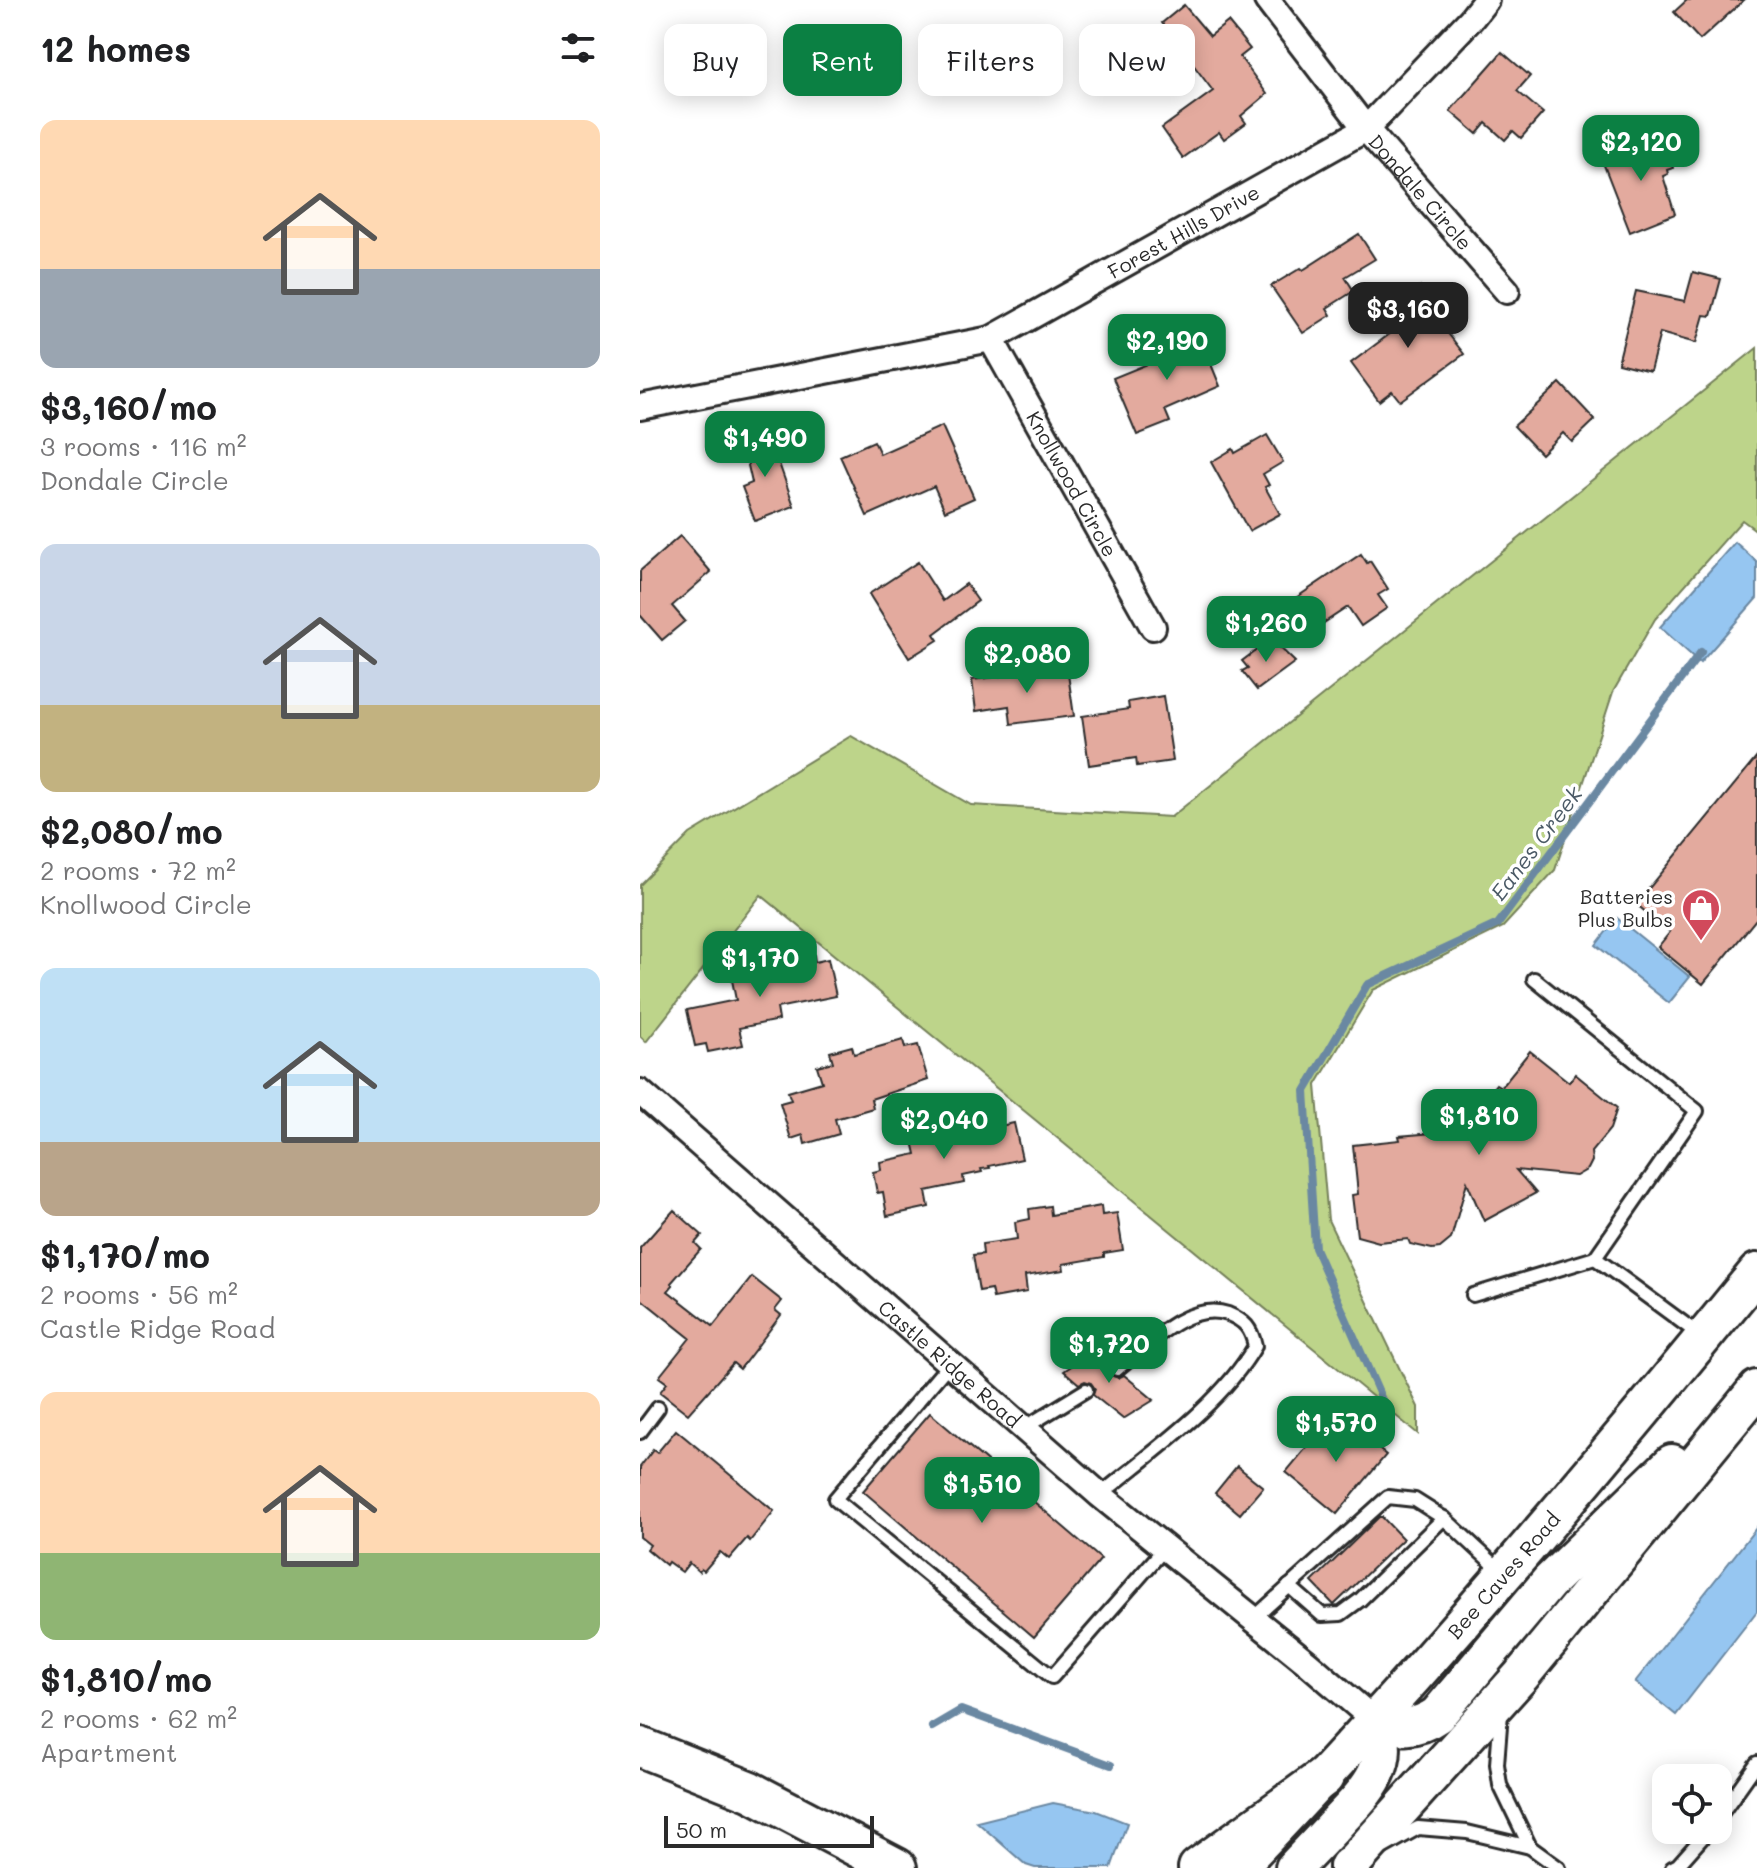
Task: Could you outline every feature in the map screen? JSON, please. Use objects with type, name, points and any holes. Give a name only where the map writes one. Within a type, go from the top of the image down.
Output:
[{"type":"highway","points":[[640,1747],[750,1791],[897,1868]]},
{"type":"highway","points":[[1198,1868],[1324,1777]]},
{"type":"highway","points":[[841,1838],[926,1868]]},
{"type":"main road","name":"Bee Caves Road","points":[[1237,1868],[1375,1721],[1757,1272]]},
{"type":"main road","points":[[1375,1721],[1399,1727],[1413,1726],[1426,1723],[1437,1715],[1549,1582],[1757,1382]]},
{"type":"main road","points":[[1349,1868],[1502,1698],[1757,1389]]},
{"type":"main road","points":[[1294,1868],[1375,1779],[1383,1753],[1380,1731],[1375,1721]]},
{"type":"street","name":"Dondale Circle","points":[[1267,0],[1366,129],[1507,291]]},
{"type":"street","name":"Forest Hills Drive","points":[[640,407],[991,339],[1366,129],[1486,0]]},
{"type":"street","name":"Knollwood Circle","points":[[991,339],[1153,627]]},
{"type":"street","name":"Castle Ridge Road","points":[[640,1092],[1100,1495],[1375,1721]]},
{"type":"lane","points":[[1473,1295],[1595,1258],[1697,1111],[1534,979]]},
{"type":"lane","points":[[1595,1258],[1703,1338]]},
{"type":"lane","points":[[1100,1495],[1188,1423],[1244,1365],[1255,1346],[1251,1330],[1242,1319],[1221,1312],[1193,1315],[1168,1329],[1117,1369]]},
{"type":"lane","points":[[949,1364],[835,1499],[1052,1677],[1164,1549]]},
{"type":"lane","points":[[1024,1428],[1086,1390]]},
{"type":"lane","points":[[640,1432],[658,1408]]},
{"type":"lane","points":[[1253,1619],[1388,1497],[1415,1500],[1444,1518],[1504,1573]]},
{"type":"lane","points":[[1289,1586],[1322,1615],[1341,1614],[1360,1600],[1444,1518]]},
{"type":"lane","points":[[1502,1698],[1497,1764],[1500,1785],[1530,1847]]},
{"type":"lane","points":[[1732,1798],[1757,1763]]},
{"type":"lane","points":[[1349,1868],[1418,1828],[1467,1832],[1530,1847],[1559,1868]]},
{"type":"lane","points":[[1672,1868],[1697,1844]]},
{"type":"green space","points":[[1757,348],[1757,531],[1742,520],[1655,619],[1613,692],[1555,870],[1503,927],[1373,990],[1316,1085],[1328,1220],[1418,1407],[1418,1434],[761,895],[646,1042],[640,1036],[640,885],[690,834],[851,736],[971,805],[1171,817]]},
{"type":"water","points":[[1735,542],[1757,562],[1757,598],[1700,663],[1660,627]]},
{"type":"water","points":[[1617,918],[1690,977],[1669,1003],[1596,945]]},
{"type":"water","points":[[1757,1527],[1757,1611],[1676,1715],[1635,1682]]},
{"type":"water","points":[[1053,1803],[1096,1811],[1127,1823],[1111,1868],[1035,1868],[1026,1865],[977,1822]]},
{"type":"building","points":[[1687,0],[1744,0],[1700,40],[1674,12]]},
{"type":"building","points":[[1184,5],[1210,36],[1228,22],[1250,49],[1240,57],[1267,94],[1241,116],[1246,123],[1224,139],[1219,132],[1183,158],[1162,128],[1213,91],[1195,67],[1195,24],[1162,23]]},
{"type":"building","points":[[1502,52],[1530,76],[1517,91],[1543,113],[1521,138],[1513,131],[1505,140],[1486,123],[1477,134],[1450,111]]},
{"type":"building","points":[[1661,137],[1673,168],[1663,176],[1675,214],[1630,232],[1602,160]]},
{"type":"building","points":[[1359,234],[1375,259],[1345,277],[1354,291],[1327,308],[1331,315],[1303,333],[1271,286],[1301,268],[1303,270]]},
{"type":"building","points":[[1693,272],[1721,279],[1711,316],[1704,315],[1696,343],[1660,333],[1650,371],[1618,363],[1636,291],[1685,301]]},
{"type":"building","points":[[1420,287],[1440,315],[1436,318],[1464,354],[1400,401],[1392,391],[1379,401],[1351,363],[1395,330],[1384,314]]},
{"type":"building","points":[[1195,325],[1220,386],[1165,410],[1170,422],[1137,435],[1113,378],[1177,352],[1170,336]]},
{"type":"building","points":[[1560,383],[1595,420],[1572,442],[1563,433],[1541,454],[1514,426]]},
{"type":"building","points":[[942,426],[974,498],[945,511],[934,486],[867,516],[840,456],[874,441],[880,454]]},
{"type":"building","points":[[768,432],[794,506],[755,521],[742,487],[752,483],[742,439]]},
{"type":"building","points":[[1267,435],[1283,462],[1263,474],[1269,485],[1265,487],[1280,514],[1249,531],[1211,462]]},
{"type":"building","points":[[680,536],[711,572],[672,606],[685,621],[662,640],[640,615],[640,571]]},
{"type":"building","points":[[1361,554],[1367,563],[1370,561],[1388,589],[1378,595],[1387,608],[1361,626],[1348,607],[1295,642],[1275,612]]},
{"type":"building","points":[[918,562],[943,601],[966,584],[978,601],[934,634],[938,640],[909,658],[869,594]]},
{"type":"building","points":[[1271,639],[1295,662],[1257,690],[1242,671],[1248,668],[1242,661]]},
{"type":"building","points":[[1067,667],[1074,716],[1011,724],[1009,706],[976,711],[972,680]]},
{"type":"building","points":[[1163,696],[1173,761],[1137,766],[1136,758],[1089,765],[1082,716],[1129,709],[1128,702]]},
{"type":"building","points":[[1757,757],[1757,918],[1703,984],[1658,947],[1670,932],[1636,904]]},
{"type":"building","points":[[814,955],[815,962],[828,959],[836,996],[777,1008],[779,1020],[739,1028],[743,1045],[708,1052],[706,1044],[695,1046],[687,1010],[736,1000],[732,980],[742,978],[739,962],[763,957],[765,966]]},
{"type":"building","points":[[903,1040],[905,1048],[918,1045],[928,1080],[871,1099],[873,1108],[835,1119],[839,1134],[805,1144],[803,1135],[791,1139],[780,1103],[791,1100],[788,1092],[822,1082],[817,1066],[833,1062],[830,1052],[852,1046],[854,1054]]},
{"type":"building","points":[[1530,1051],[1569,1082],[1575,1074],[1617,1108],[1610,1129],[1591,1152],[1592,1161],[1588,1169],[1576,1176],[1516,1170],[1536,1193],[1484,1221],[1467,1182],[1451,1239],[1440,1248],[1410,1244],[1408,1239],[1379,1242],[1357,1236],[1352,1195],[1358,1194],[1353,1145],[1400,1140],[1399,1136],[1445,1132],[1467,1120],[1496,1084],[1501,1087]]},
{"type":"building","points":[[999,1117],[1000,1126],[1014,1123],[1022,1159],[989,1166],[981,1169],[982,1172],[963,1176],[964,1183],[926,1191],[929,1207],[887,1216],[883,1192],[877,1193],[873,1172],[881,1170],[880,1162],[916,1154],[912,1137],[926,1134],[925,1125],[947,1120],[949,1128]]},
{"type":"building","points":[[1050,1206],[1051,1215],[1101,1206],[1102,1215],[1117,1213],[1123,1250],[1104,1253],[1104,1257],[1063,1264],[1064,1270],[1025,1276],[1027,1292],[993,1298],[991,1289],[979,1291],[973,1255],[983,1254],[982,1244],[1017,1239],[1015,1222],[1030,1219],[1029,1209]]},
{"type":"building","points":[[674,1210],[702,1235],[695,1243],[701,1249],[671,1283],[673,1285],[668,1291],[713,1326],[752,1277],[782,1301],[775,1310],[781,1315],[740,1369],[733,1363],[688,1414],[660,1392],[667,1383],[659,1377],[690,1338],[640,1298],[640,1248]]},
{"type":"building","points":[[1095,1350],[1111,1363],[1108,1370],[1111,1375],[1118,1378],[1124,1375],[1154,1400],[1123,1419],[1093,1395],[1095,1389],[1091,1383],[1085,1381],[1079,1384],[1064,1371]]},
{"type":"building","points":[[930,1413],[1101,1559],[1034,1637],[863,1491]]},
{"type":"building","points":[[1335,1413],[1386,1455],[1337,1514],[1286,1472]]},
{"type":"building","points":[[676,1430],[774,1511],[750,1541],[747,1538],[729,1559],[720,1552],[704,1571],[701,1569],[699,1572],[689,1563],[682,1572],[668,1562],[666,1565],[647,1549],[650,1545],[640,1537],[640,1467],[653,1450],[657,1453]]},
{"type":"building","points":[[1237,1466],[1263,1487],[1240,1514],[1215,1493]]},
{"type":"building","points":[[1379,1517],[1403,1539],[1334,1605],[1312,1582]]},
{"type":"waterway","name":"Eanes Creek","points":[[1383,1402],[1315,1248],[1305,1091],[1367,985],[1498,924],[1701,652]]},
{"type":"waterway","name":"Eanes Creek","points":[[932,1727],[961,1710],[1111,1765]]},
{"type":"place","name":"Batteries Plus Bulbs","points":[[1701,942]]}]
